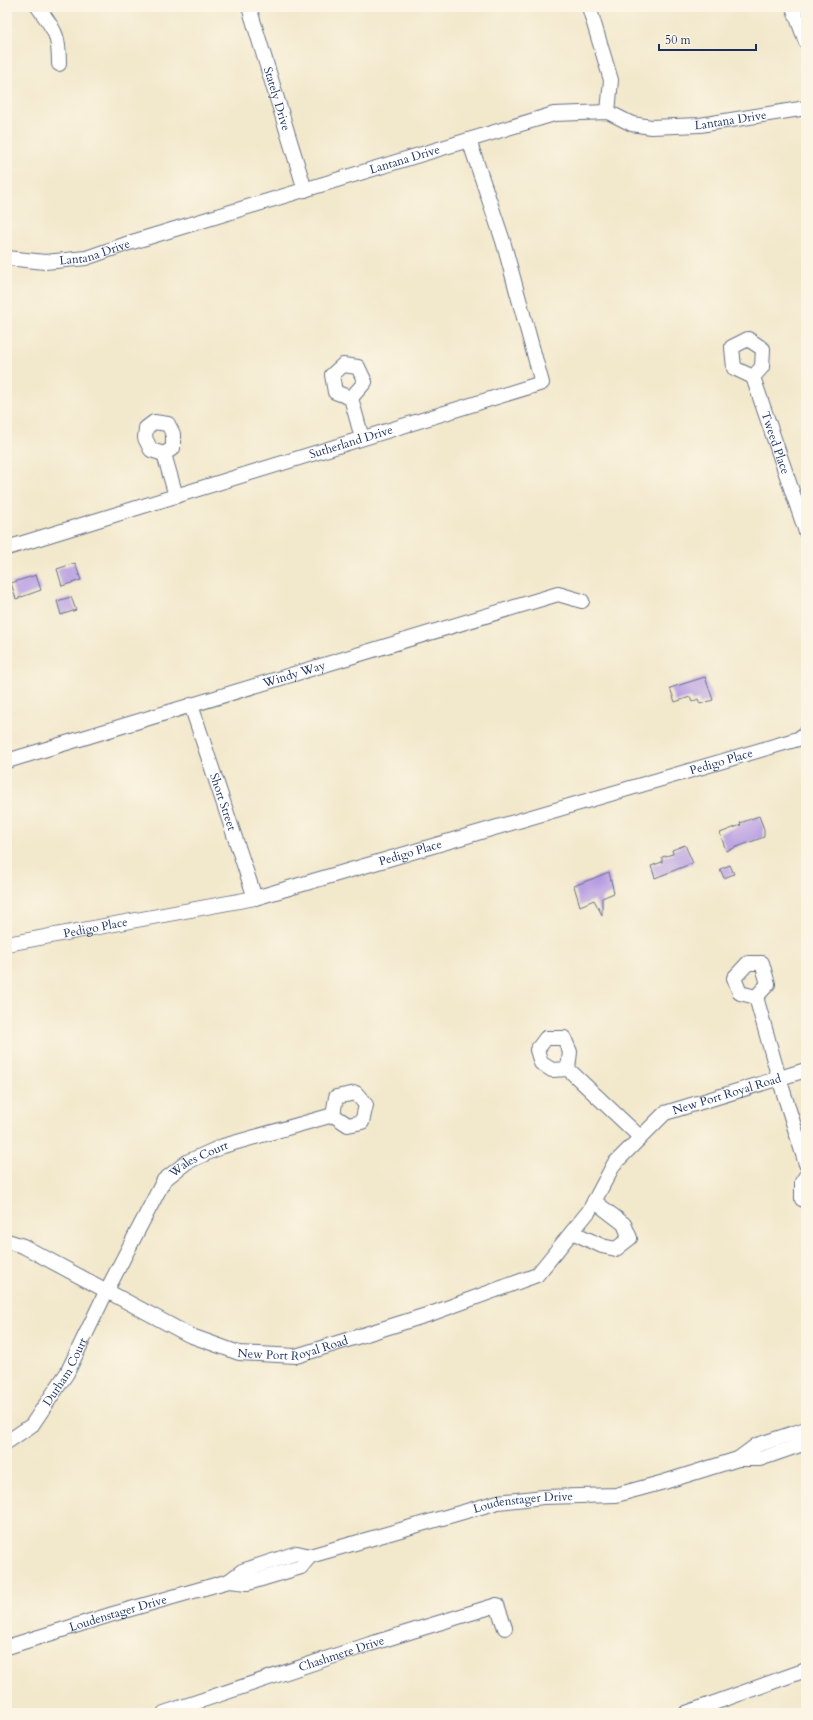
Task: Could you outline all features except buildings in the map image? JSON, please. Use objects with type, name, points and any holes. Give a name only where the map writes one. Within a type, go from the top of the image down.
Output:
[{"type":"street","points":[[38,7],[53,27],[59,42],[59,64]]},
{"type":"street","name":"Stately Drive","points":[[249,7],[305,190]]},
{"type":"street","points":[[589,7],[611,80],[608,112]]},
{"type":"street","points":[[793,7],[806,42]]},
{"type":"street","name":"Lantana Drive","points":[[7,258],[45,262],[86,258],[129,243],[554,114],[608,112],[632,124],[650,127],[700,125],[806,108]]},
{"type":"street","name":"Sutherland Drive","points":[[7,548],[542,383],[499,229],[469,140]]},
{"type":"street","name":"Tweed Place","points":[[753,377],[806,532]]},
{"type":"street","points":[[351,398],[362,438]]},
{"type":"street","points":[[164,454],[176,496]]},
{"type":"street","name":"Windy Way","points":[[7,761],[558,594],[582,601]]},
{"type":"street","name":"Short Street","points":[[191,705],[255,898]]},
{"type":"street","name":"Pedigo Place","points":[[7,944],[255,898],[798,739],[806,733]]},
{"type":"street","points":[[756,997],[806,1164]]},
{"type":"street","points":[[568,1069],[640,1137]]},
{"type":"street","name":"New Port Royal Road","points":[[7,1241],[23,1246],[188,1335],[239,1354],[296,1356],[433,1313],[537,1276],[589,1211],[614,1164],[666,1113],[806,1070]]},
{"type":"street","name":"Wales Court","points":[[107,1290],[164,1180],[187,1162],[223,1146],[333,1115]]},
{"type":"street","points":[[806,1176],[802,1182],[802,1199],[806,1201]]},
{"type":"street","points":[[572,1232],[602,1246],[616,1249],[630,1238],[624,1224],[594,1201]]},
{"type":"street","name":"Durham Court","points":[[7,1442],[32,1425],[67,1373],[107,1290]]},
{"type":"street","name":"Loudenstager Drive","points":[[738,1459],[757,1445],[806,1429]]},
{"type":"street","name":"Loudenstager Drive","points":[[7,1647],[113,1614],[229,1581],[242,1571],[297,1553],[310,1556],[498,1502],[543,1497],[616,1495],[738,1459],[760,1459],[806,1443]]},
{"type":"street","name":"Chashmere Drive","points":[[164,1713],[370,1644],[497,1605],[505,1628]]},
{"type":"street","points":[[686,1713],[806,1670]]}]
